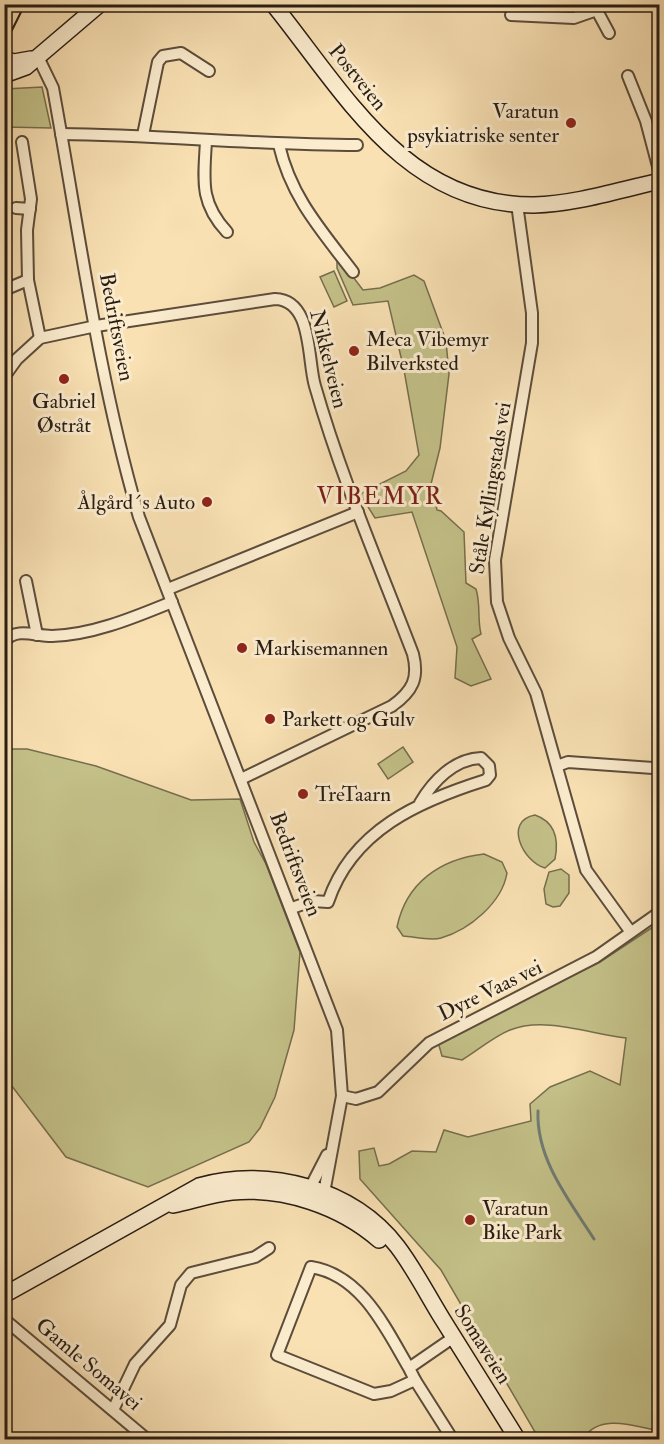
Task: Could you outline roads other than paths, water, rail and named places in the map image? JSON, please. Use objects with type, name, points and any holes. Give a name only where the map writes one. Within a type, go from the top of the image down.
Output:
[{"type":"main road","points":[[4,26],[15,4]]},
{"type":"main road","points":[[4,75],[26,67],[100,4]]},
{"type":"main road","name":"Postveien","points":[[278,7],[371,128],[400,157],[427,177],[457,190],[517,204],[568,201],[660,181]]},
{"type":"main road","points":[[4,59],[14,62],[36,58]]},
{"type":"main road","name":"Somaveien","points":[[4,1295],[165,1207],[188,1191],[230,1179],[263,1180],[315,1194],[340,1214],[369,1231],[412,1270],[518,1440]]},
{"type":"street","points":[[511,15],[574,18],[596,7],[609,33]]},
{"type":"street","points":[[143,135],[158,62],[163,56],[181,53],[209,71]]},
{"type":"street","name":"Bedriftsveien","points":[[36,58],[53,88],[96,326],[125,469],[139,517],[337,1029],[342,1096],[332,1147],[315,1194]]},
{"type":"street","points":[[628,76],[646,121],[660,174]]},
{"type":"street","points":[[61,134],[143,135],[206,141],[357,145]]},
{"type":"street","points":[[206,141],[205,195],[214,215],[227,232]]},
{"type":"street","points":[[22,142],[30,209],[27,230],[28,280],[40,338]]},
{"type":"street","points":[[279,144],[285,171],[300,202],[354,272]]},
{"type":"street","name":"Ståle Kyllingstads vei","points":[[517,204],[532,313],[532,343],[500,529],[495,589],[509,638],[536,693],[586,870],[630,932]]},
{"type":"street","points":[[16,208],[30,209]]},
{"type":"street","points":[[4,291],[28,280]]},
{"type":"street","name":"Nikkelveien","points":[[96,326],[275,299],[290,301],[302,318],[322,411],[412,654],[417,671],[414,683],[408,695],[393,706],[241,779]]},
{"type":"street","points":[[4,377],[17,359],[40,338],[96,326]]},
{"type":"street","points":[[168,588],[358,512]]},
{"type":"street","points":[[26,581],[37,635]]},
{"type":"street","points":[[4,641],[11,634],[37,635],[92,630],[172,602]]},
{"type":"street","points":[[292,908],[312,901],[328,902],[340,875],[363,846],[388,824],[420,803],[486,780],[490,775],[489,766],[481,758],[455,764],[425,793],[420,803]]},
{"type":"street","points":[[557,766],[568,762],[652,768]]},
{"type":"street","name":"Dyre Vaas vei","points":[[342,1096],[356,1099],[378,1092],[429,1043],[567,974],[596,957],[660,912]]},
{"type":"street","points":[[113,1410],[135,1364],[170,1325],[185,1278],[191,1273],[255,1257],[269,1248]]},
{"type":"street","points":[[415,1380],[391,1392],[374,1394],[277,1354],[311,1267],[340,1279],[358,1292],[383,1325],[453,1440]]},
{"type":"street","name":"Gamle Somavei","points":[[4,1319],[148,1440]]},
{"type":"street","points":[[409,1368],[454,1337]]},
{"type":"waterway","points":[[538,1111],[542,1146],[548,1162],[565,1194],[594,1239]]},
{"type":"place","name":"Varatun psykiatriske senter","points":[[571,123]]},
{"type":"place","name":"Meca Vibemyr Bilverksted","points":[[354,351]]},
{"type":"place","name":"Gabriel Østråt","points":[[64,379]]},
{"type":"place","name":"Ålgård´s Auto","points":[[207,502]]},
{"type":"place","name":"Markisemannen","points":[[242,648]]},
{"type":"place","name":"Parkett og Gulv","points":[[270,719]]},
{"type":"place","name":"TreTaarn","points":[[303,794]]},
{"type":"place","name":"Varatun Bike Park","points":[[470,1220]]},
{"type":"district","name":"VIBEMYR","points":[[380,496]]}]
